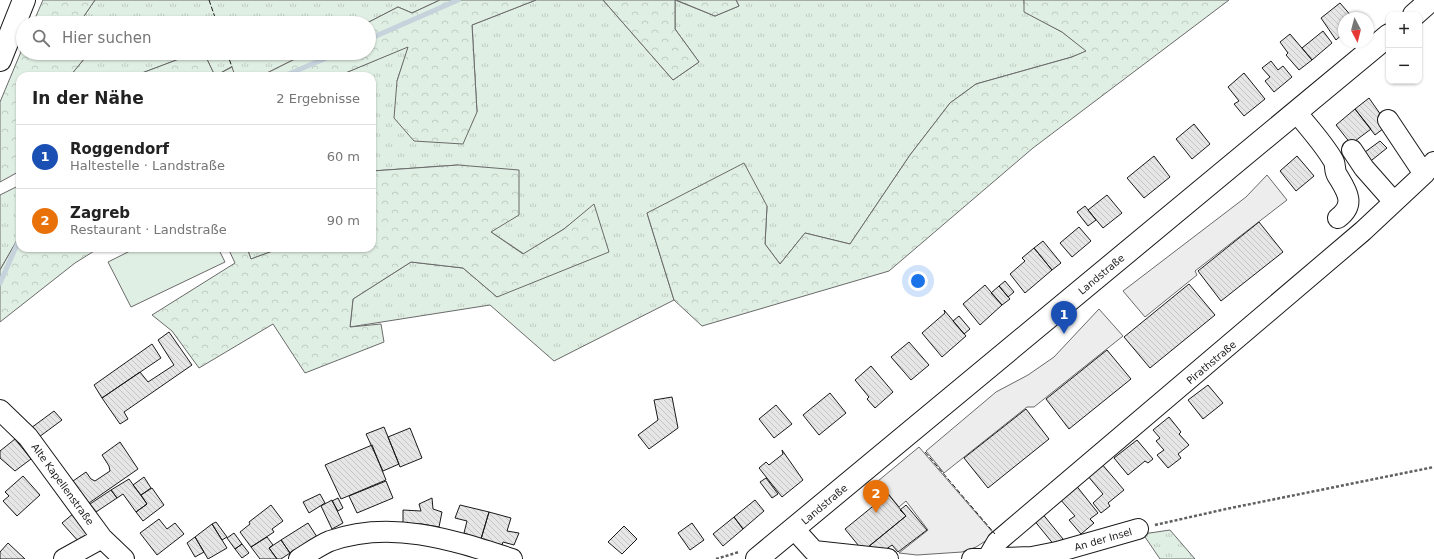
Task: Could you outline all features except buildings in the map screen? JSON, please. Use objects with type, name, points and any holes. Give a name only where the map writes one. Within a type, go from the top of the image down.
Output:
[{"type":"main road","points":[[18,16],[24,0]]},
{"type":"main road","points":[[1418,12],[1432,0]]},
{"type":"main road","points":[[0,60],[16,20]]},
{"type":"main road","name":"Landstraße","points":[[757,559],[1386,39]]},
{"type":"street","points":[[1297,113],[1334,162],[1336,174],[1346,189],[1348,202],[1346,209],[1338,218]]},
{"type":"street","points":[[1388,120],[1429,168]]},
{"type":"street","points":[[1352,150],[1364,168],[1394,202]]},
{"type":"street","name":"Pirathstraße","points":[[982,559],[997,542],[1210,363],[1394,202],[1429,168]]},
{"type":"street","name":"Alte Kapellenstraße","points":[[0,410],[28,437],[102,538],[124,559]]},
{"type":"street","points":[[794,529],[814,551],[888,559]]},
{"type":"street","name":"An der Insel","points":[[982,559],[1033,558],[1138,529]]},
{"type":"street","points":[[299,559],[329,541],[356,534],[383,530],[454,540],[512,559]]},
{"type":"street","points":[[64,559],[102,538]]},
{"type":"path","points":[[1138,529],[1226,509],[1434,467]]},
{"type":"green space","points":[[43,0],[95,0],[84,16],[36,16]]},
{"type":"green space","points":[[95,0],[440,0],[412,13],[398,7],[376,18],[376,16],[84,16]]},
{"type":"green space","points":[[440,0],[536,0],[472,25],[477,112],[463,144],[414,141],[394,118],[397,81],[408,47],[348,72],[269,72],[293,60],[376,60],[376,18],[398,7],[412,13]]},
{"type":"green space","points":[[536,0],[603,0],[673,80],[699,62],[675,29],[675,0],[715,16],[739,6],[736,0],[1024,0],[1025,12],[1062,32],[1087,51],[1072,57],[976,84],[950,103],[910,155],[850,244],[805,233],[780,264],[765,244],[767,206],[647,213],[674,300],[554,361],[490,305],[350,327],[353,299],[411,262],[463,268],[497,297],[594,205],[564,229],[524,254],[491,232],[458,165],[376,171],[376,72],[347,72],[409,46],[397,81],[477,112],[472,25]]},
{"type":"green space","points":[[603,0],[675,0],[675,29],[699,62],[673,80]]},
{"type":"green space","points":[[676,0],[736,0],[739,6],[715,16]]},
{"type":"green space","points":[[1024,0],[1229,0],[1033,148],[889,271],[702,326],[674,300],[647,213],[744,163],[767,206],[765,244],[780,264],[805,233],[850,244],[910,155],[950,103],[976,84],[1072,57],[1086,51],[1062,32],[1024,12]]},
{"type":"green space","points":[[18,60],[83,60],[73,72],[16,72],[16,173],[0,182],[0,102]]},
{"type":"green space","points":[[83,60],[176,60],[145,72],[73,72]]},
{"type":"green space","points":[[176,60],[207,60],[213,72],[145,72]]},
{"type":"green space","points":[[207,60],[293,60],[269,72],[233,72],[231,67],[222,72],[213,72]]},
{"type":"green space","points":[[232,67],[234,72],[223,72]]},
{"type":"green space","points":[[458,165],[519,170],[519,215],[491,232],[523,254],[564,229],[594,204],[609,252],[497,297],[463,268],[411,262],[353,299],[350,327],[381,324],[384,342],[305,373],[273,324],[199,368],[172,331],[152,315],[235,263],[230,252],[248,252],[251,259],[270,252],[376,252],[376,171]]},
{"type":"green space","points":[[16,187],[16,242],[0,270],[0,195]]},
{"type":"green space","points":[[16,242],[16,252],[93,252],[75,263],[0,322],[0,270]]},
{"type":"green space","points":[[128,252],[220,252],[225,262],[131,307],[108,262]]},
{"type":"green space","points":[[248,252],[270,252],[251,259]]},
{"type":"green space","points":[[1170,530],[1195,559],[1160,559],[1143,534]]},
{"type":"shaded area","points":[[1267,175],[1287,200],[1195,271],[1197,275],[1145,317],[1123,291],[1246,197]]},
{"type":"shaded area","points":[[1099,309],[1123,336],[1034,407],[1027,407],[944,473],[926,451],[996,392],[1028,375],[1054,357]]},
{"type":"shaded area","points":[[919,447],[995,535],[976,547],[962,552],[917,555],[899,553],[928,530],[906,501],[899,507],[878,481]]},
{"type":"waterway","points":[[376,36],[458,0]]},
{"type":"waterway","points":[[293,72],[322,60]]},
{"type":"waterway","points":[[0,283],[16,247]]},
{"type":"fence","points":[[209,0],[215,16]]},
{"type":"fence","points":[[230,60],[232,67]]},
{"type":"fence","points":[[925,452],[995,534]]},
{"type":"place","name":"Roggendorf","points":[[1064,334]]},
{"type":"place","name":"Zagreb","points":[[876,513]]}]
